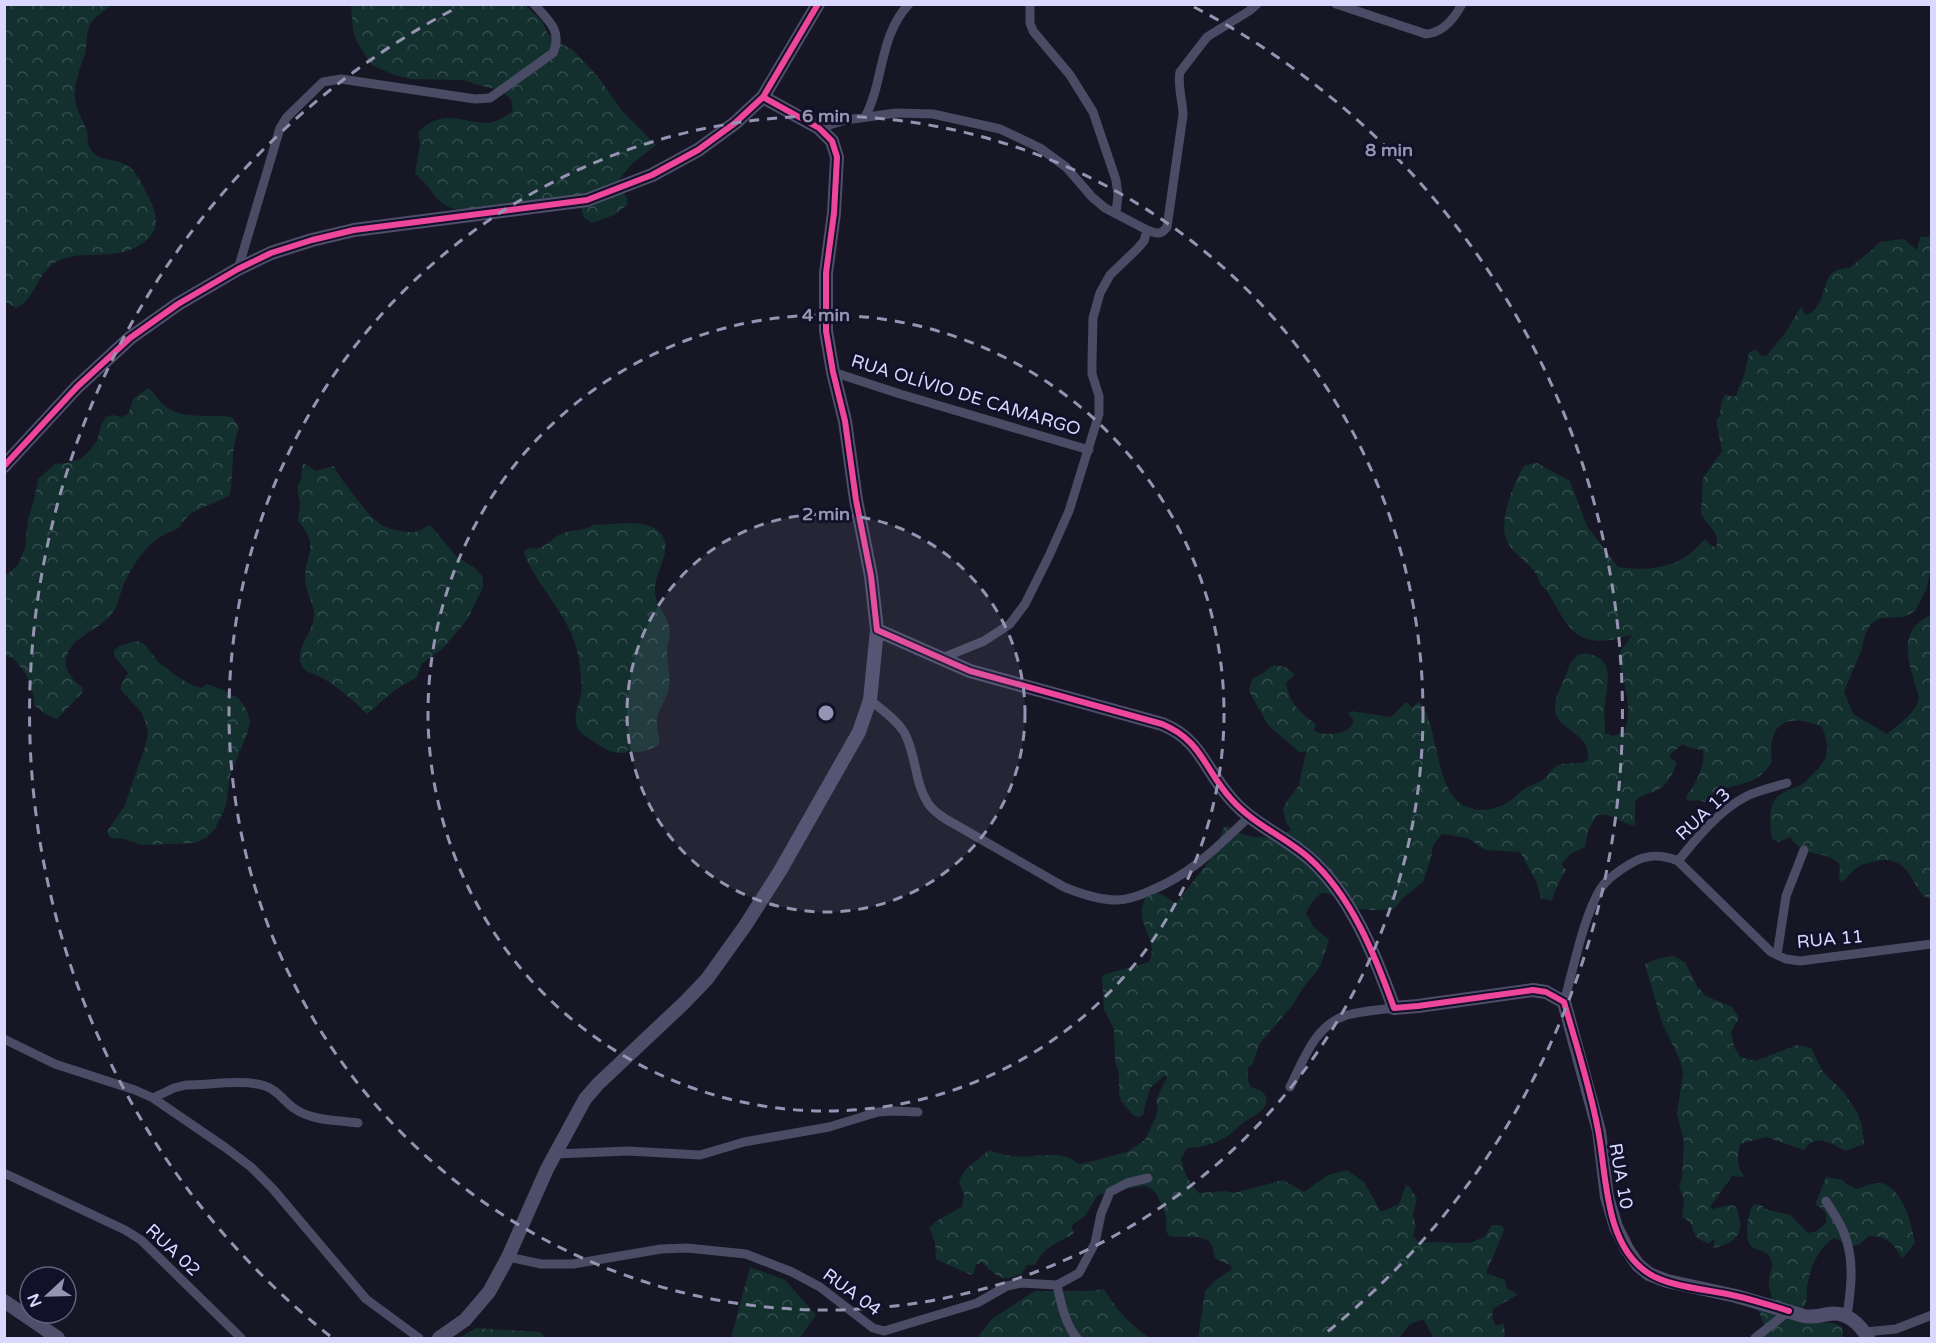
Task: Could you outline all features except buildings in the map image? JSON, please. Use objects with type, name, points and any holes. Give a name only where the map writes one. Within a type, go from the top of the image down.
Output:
[{"type":"street","points":[[238,269],[280,128],[287,117],[323,82],[341,79],[476,99],[490,98],[553,53],[558,42],[555,29],[534,4]]},
{"type":"street","points":[[4,466],[77,387],[130,338],[178,304],[238,269],[281,250],[354,230],[587,200],[652,175],[698,150],[735,123],[763,97],[818,4]]},
{"type":"street","points":[[865,117],[870,108],[880,65],[891,34],[909,4]]},
{"type":"street","points":[[1030,4],[1030,22],[1033,30],[1070,75],[1093,112],[1116,180],[1118,195],[1116,214]]},
{"type":"street","points":[[819,128],[846,120],[896,112],[933,114],[1000,129],[1040,148],[1066,167],[1092,197],[1116,214],[1159,234],[1167,227],[1183,115],[1180,72],[1207,37],[1257,4]]},
{"type":"street","points":[[1336,4],[1426,34],[1434,34],[1451,22],[1462,4]]},
{"type":"street","points":[[439,1338],[465,1320],[480,1304],[508,1257],[555,1154],[585,1099],[598,1084],[686,1002],[724,958],[780,871],[866,717],[870,700],[877,630],[871,576],[856,500],[845,421],[826,331],[826,273],[834,213],[837,157],[832,141],[819,128],[763,97]]},
{"type":"street","points":[[940,659],[996,634],[1010,624],[1025,604],[1069,512],[1099,414],[1099,396],[1092,374],[1092,361],[1093,318],[1100,293],[1110,275],[1143,241],[1147,230]]},
{"type":"street","name":"RUA OLÍVIO DE CAMARGO","points":[[833,372],[1089,450]]},
{"type":"street","points":[[877,630],[970,671],[1173,729],[1186,736],[1231,800],[1311,860],[1340,895],[1358,923],[1394,1008]]},
{"type":"street","points":[[870,700],[903,730],[910,745],[921,791],[931,807],[944,818],[1064,887],[1079,893],[1101,899],[1120,900],[1137,897],[1168,884],[1204,860],[1250,816]]},
{"type":"street","name":"RUA 13","points":[[1678,861],[1720,815],[1747,796],[1787,783]]},
{"type":"street","points":[[1777,955],[1786,896],[1804,850]]},
{"type":"street","name":"RUA 11","points":[[1564,1002],[1593,903],[1603,885],[1614,873],[1639,858],[1663,855],[1678,861],[1771,952],[1786,959],[1800,961],[1932,944]]},
{"type":"street","points":[[1290,1087],[1315,1038],[1335,1020],[1349,1015],[1533,990],[1546,992],[1564,1002]]},
{"type":"street","name":"RUA 10","points":[[1564,1002],[1599,1131],[1607,1197],[1616,1227],[1627,1250],[1638,1265],[1649,1274],[1667,1281],[1736,1296],[1810,1317],[1838,1313],[1847,1317]]},
{"type":"street","points":[[4,1039],[55,1064],[153,1098],[226,1148],[251,1167],[273,1189],[366,1299],[419,1338]]},
{"type":"street","points":[[153,1098],[180,1086],[263,1085],[276,1091],[292,1107],[302,1113],[313,1117],[358,1123]]},
{"type":"street","points":[[555,1154],[628,1151],[700,1155],[744,1142],[829,1127],[878,1112],[918,1112]]},
{"type":"street","name":"RUA 02","points":[[4,1173],[141,1239],[241,1338]]},
{"type":"street","points":[[1077,1338],[1070,1330],[1066,1320],[1057,1285],[1079,1273],[1095,1243],[1101,1214],[1110,1192],[1127,1183],[1148,1178]]},
{"type":"street","points":[[1826,1201],[1844,1233],[1851,1259],[1852,1287],[1847,1317],[1858,1324],[1866,1335],[1896,1329],[1932,1315]]},
{"type":"street","name":"RUA 04","points":[[508,1257],[541,1264],[573,1264],[661,1249],[687,1248],[746,1254],[784,1268],[820,1287],[878,1331],[977,1303],[1007,1286],[1020,1283],[1057,1285]]},
{"type":"street","points":[[4,1301],[58,1338]]},
{"type":"street","points":[[1755,1338],[1789,1311]]},
{"type":"green space","points":[[4,5],[111,5],[96,17],[89,27],[85,54],[76,81],[76,103],[91,150],[94,154],[124,164],[134,171],[150,200],[156,221],[152,234],[138,246],[119,253],[68,258],[51,265],[28,299],[16,308],[4,301]]},
{"type":"green space","points":[[351,5],[525,5],[542,21],[548,34],[559,43],[572,49],[599,78],[622,111],[656,145],[632,164],[618,181],[619,187],[627,198],[627,205],[614,215],[592,223],[584,218],[580,204],[466,211],[446,206],[415,174],[420,144],[418,132],[436,120],[444,118],[494,122],[513,111],[511,99],[500,90],[464,80],[411,79],[397,76],[372,65],[358,44],[353,30]]},
{"type":"green space","points":[[1931,234],[1931,564],[1927,588],[1915,611],[1904,617],[1880,618],[1871,624],[1865,634],[1862,649],[1844,691],[1853,714],[1887,734],[1902,722],[1914,709],[1919,698],[1909,662],[1908,641],[1919,622],[1931,615],[1931,899],[1925,897],[1904,868],[1897,863],[1886,860],[1862,865],[1841,882],[1840,865],[1834,860],[1803,849],[1790,837],[1779,842],[1772,839],[1770,823],[1773,802],[1784,792],[1804,783],[1825,759],[1827,742],[1822,727],[1799,721],[1782,724],[1776,729],[1771,748],[1772,762],[1766,770],[1749,782],[1719,791],[1705,802],[1688,801],[1686,797],[1701,768],[1703,750],[1690,748],[1683,744],[1670,754],[1670,758],[1676,764],[1666,783],[1658,790],[1635,801],[1635,826],[1608,815],[1597,815],[1588,831],[1585,847],[1572,854],[1562,865],[1566,870],[1551,902],[1541,898],[1536,881],[1520,852],[1485,850],[1468,838],[1442,834],[1433,845],[1423,882],[1403,898],[1394,909],[1356,908],[1333,895],[1321,893],[1306,913],[1313,926],[1329,940],[1320,967],[1292,1006],[1260,1043],[1252,1065],[1248,1068],[1248,1080],[1251,1087],[1262,1091],[1266,1098],[1264,1107],[1220,1140],[1205,1146],[1187,1148],[1181,1159],[1187,1177],[1199,1193],[1225,1191],[1234,1193],[1283,1180],[1304,1192],[1328,1175],[1347,1170],[1364,1182],[1381,1212],[1399,1204],[1406,1185],[1409,1186],[1417,1199],[1413,1215],[1416,1226],[1413,1235],[1418,1242],[1470,1243],[1484,1237],[1492,1225],[1501,1225],[1504,1228],[1503,1233],[1486,1273],[1505,1280],[1507,1289],[1517,1295],[1493,1309],[1492,1318],[1496,1326],[1504,1323],[1505,1338],[1434,1338],[1423,1319],[1410,1324],[1399,1338],[1198,1338],[1205,1291],[1232,1269],[1230,1265],[1216,1259],[1209,1241],[1192,1237],[1169,1236],[1166,1231],[1166,1216],[1157,1195],[1145,1186],[1098,1195],[1085,1216],[1071,1226],[1074,1232],[1072,1235],[1050,1247],[1035,1265],[1027,1265],[1022,1274],[1011,1278],[1000,1277],[982,1262],[976,1265],[971,1275],[936,1259],[935,1242],[929,1228],[938,1220],[962,1207],[964,1194],[959,1182],[965,1170],[989,1150],[1020,1157],[1063,1156],[1081,1164],[1127,1152],[1145,1140],[1157,1114],[1156,1100],[1167,1077],[1164,1076],[1150,1088],[1143,1114],[1140,1117],[1134,1116],[1121,1101],[1115,1060],[1114,1029],[1104,1009],[1102,977],[1149,962],[1152,953],[1151,944],[1142,913],[1148,893],[1159,893],[1174,903],[1177,902],[1212,857],[1224,827],[1227,826],[1242,834],[1258,837],[1275,836],[1291,830],[1286,822],[1283,809],[1299,785],[1306,752],[1299,752],[1268,725],[1249,691],[1252,679],[1273,665],[1285,667],[1295,674],[1286,683],[1289,696],[1299,711],[1315,723],[1313,730],[1324,734],[1337,734],[1349,729],[1353,719],[1348,714],[1351,711],[1391,717],[1405,703],[1412,708],[1419,701],[1429,720],[1446,784],[1456,799],[1470,808],[1492,809],[1512,800],[1527,787],[1545,778],[1558,765],[1588,760],[1588,750],[1584,742],[1559,720],[1556,714],[1555,705],[1558,693],[1573,659],[1585,653],[1595,656],[1605,665],[1608,677],[1605,733],[1613,736],[1624,732],[1628,704],[1618,657],[1632,635],[1613,640],[1595,641],[1576,633],[1562,617],[1533,569],[1509,544],[1504,531],[1506,511],[1516,480],[1525,465],[1537,463],[1570,481],[1587,526],[1618,567],[1645,569],[1664,566],[1681,560],[1705,539],[1716,547],[1715,533],[1701,513],[1703,478],[1722,451],[1716,420],[1720,416],[1721,404],[1725,394],[1736,396],[1749,353],[1755,349],[1762,356],[1767,355],[1786,332],[1800,308],[1802,307],[1807,315],[1813,311],[1819,303],[1826,282],[1834,272],[1850,268],[1880,242],[1904,239],[1917,250],[1920,237],[1927,237]]},
{"type":"green space","points":[[148,388],[163,404],[180,413],[232,417],[239,428],[234,444],[230,495],[188,516],[179,528],[152,543],[138,559],[127,577],[112,613],[105,621],[77,641],[68,652],[66,667],[74,681],[82,687],[83,692],[57,719],[45,714],[34,705],[33,691],[22,668],[13,658],[5,656],[5,576],[18,565],[25,548],[28,519],[38,479],[55,464],[80,459],[87,454],[97,441],[106,417],[112,415],[122,417],[128,414],[133,399]]},
{"type":"green space","points":[[303,463],[316,471],[334,466],[368,513],[385,526],[406,532],[419,531],[428,525],[432,527],[456,556],[475,568],[483,577],[483,587],[467,620],[443,648],[422,664],[417,677],[395,690],[367,714],[339,689],[306,671],[301,665],[300,652],[314,617],[305,576],[310,554],[309,540],[306,531],[298,521],[300,504],[297,487],[301,479]]},
{"type":"green space","points":[[629,523],[654,528],[664,539],[665,550],[656,581],[655,594],[670,630],[667,652],[669,684],[657,718],[659,745],[643,751],[627,750],[626,753],[621,753],[605,748],[580,732],[576,725],[582,685],[576,646],[563,618],[537,579],[523,551],[527,548],[544,546],[569,531],[593,525]]},
{"type":"green space","points":[[135,641],[145,645],[160,663],[183,680],[201,688],[207,684],[226,691],[239,699],[247,710],[250,722],[230,776],[226,806],[215,829],[206,838],[195,843],[141,845],[124,839],[111,838],[108,835],[108,830],[124,807],[148,734],[141,712],[121,690],[121,685],[128,673],[114,656],[114,650]]},
{"type":"green space","points":[[1673,956],[1685,962],[1697,986],[1706,996],[1732,1007],[1739,1018],[1731,1032],[1734,1046],[1740,1057],[1755,1061],[1797,1045],[1811,1048],[1823,1072],[1843,1091],[1857,1112],[1862,1126],[1864,1144],[1846,1151],[1824,1141],[1813,1142],[1804,1150],[1766,1137],[1740,1144],[1738,1162],[1745,1177],[1732,1176],[1710,1207],[1713,1209],[1729,1205],[1735,1206],[1739,1214],[1740,1229],[1729,1243],[1713,1248],[1715,1241],[1708,1244],[1696,1237],[1690,1222],[1682,1217],[1684,1199],[1679,1186],[1682,1178],[1684,1142],[1677,1113],[1683,1073],[1679,1058],[1662,1023],[1645,964]]},
{"type":"green space","points":[[1826,1177],[1843,1180],[1857,1189],[1878,1183],[1892,1188],[1906,1210],[1915,1243],[1902,1259],[1893,1245],[1881,1237],[1869,1236],[1854,1246],[1834,1238],[1819,1253],[1812,1266],[1805,1306],[1802,1308],[1794,1305],[1788,1310],[1799,1321],[1834,1323],[1842,1327],[1843,1338],[1764,1338],[1764,1325],[1758,1309],[1771,1302],[1769,1280],[1772,1262],[1767,1254],[1752,1247],[1749,1243],[1747,1226],[1751,1209],[1753,1205],[1759,1204],[1768,1210],[1790,1215],[1808,1233],[1817,1231],[1826,1223],[1825,1212],[1815,1205]]},
{"type":"green space","points":[[750,1267],[785,1280],[816,1315],[800,1338],[731,1338]]},
{"type":"green space","points":[[1104,1289],[1124,1316],[1150,1338],[977,1338],[992,1319],[1035,1291]]},
{"type":"green space","points":[[476,1328],[540,1332],[546,1338],[459,1338]]},
{"type":"cycle path","points":[[4,466],[77,387],[130,338],[178,304],[238,269],[271,253],[354,230],[587,200],[652,175],[698,150],[735,123],[763,97],[818,4]]},
{"type":"cycle path","points":[[763,97],[819,128],[832,141],[837,157],[834,213],[826,273],[826,331],[845,421],[856,500],[871,576],[877,630],[970,671],[1162,724],[1186,739],[1195,747],[1223,789],[1240,809],[1290,843],[1324,873],[1360,927],[1379,967],[1394,1008],[1533,990],[1546,992],[1564,1002],[1595,1114],[1610,1208],[1623,1245],[1648,1273],[1667,1282],[1743,1298],[1789,1311]]}]
